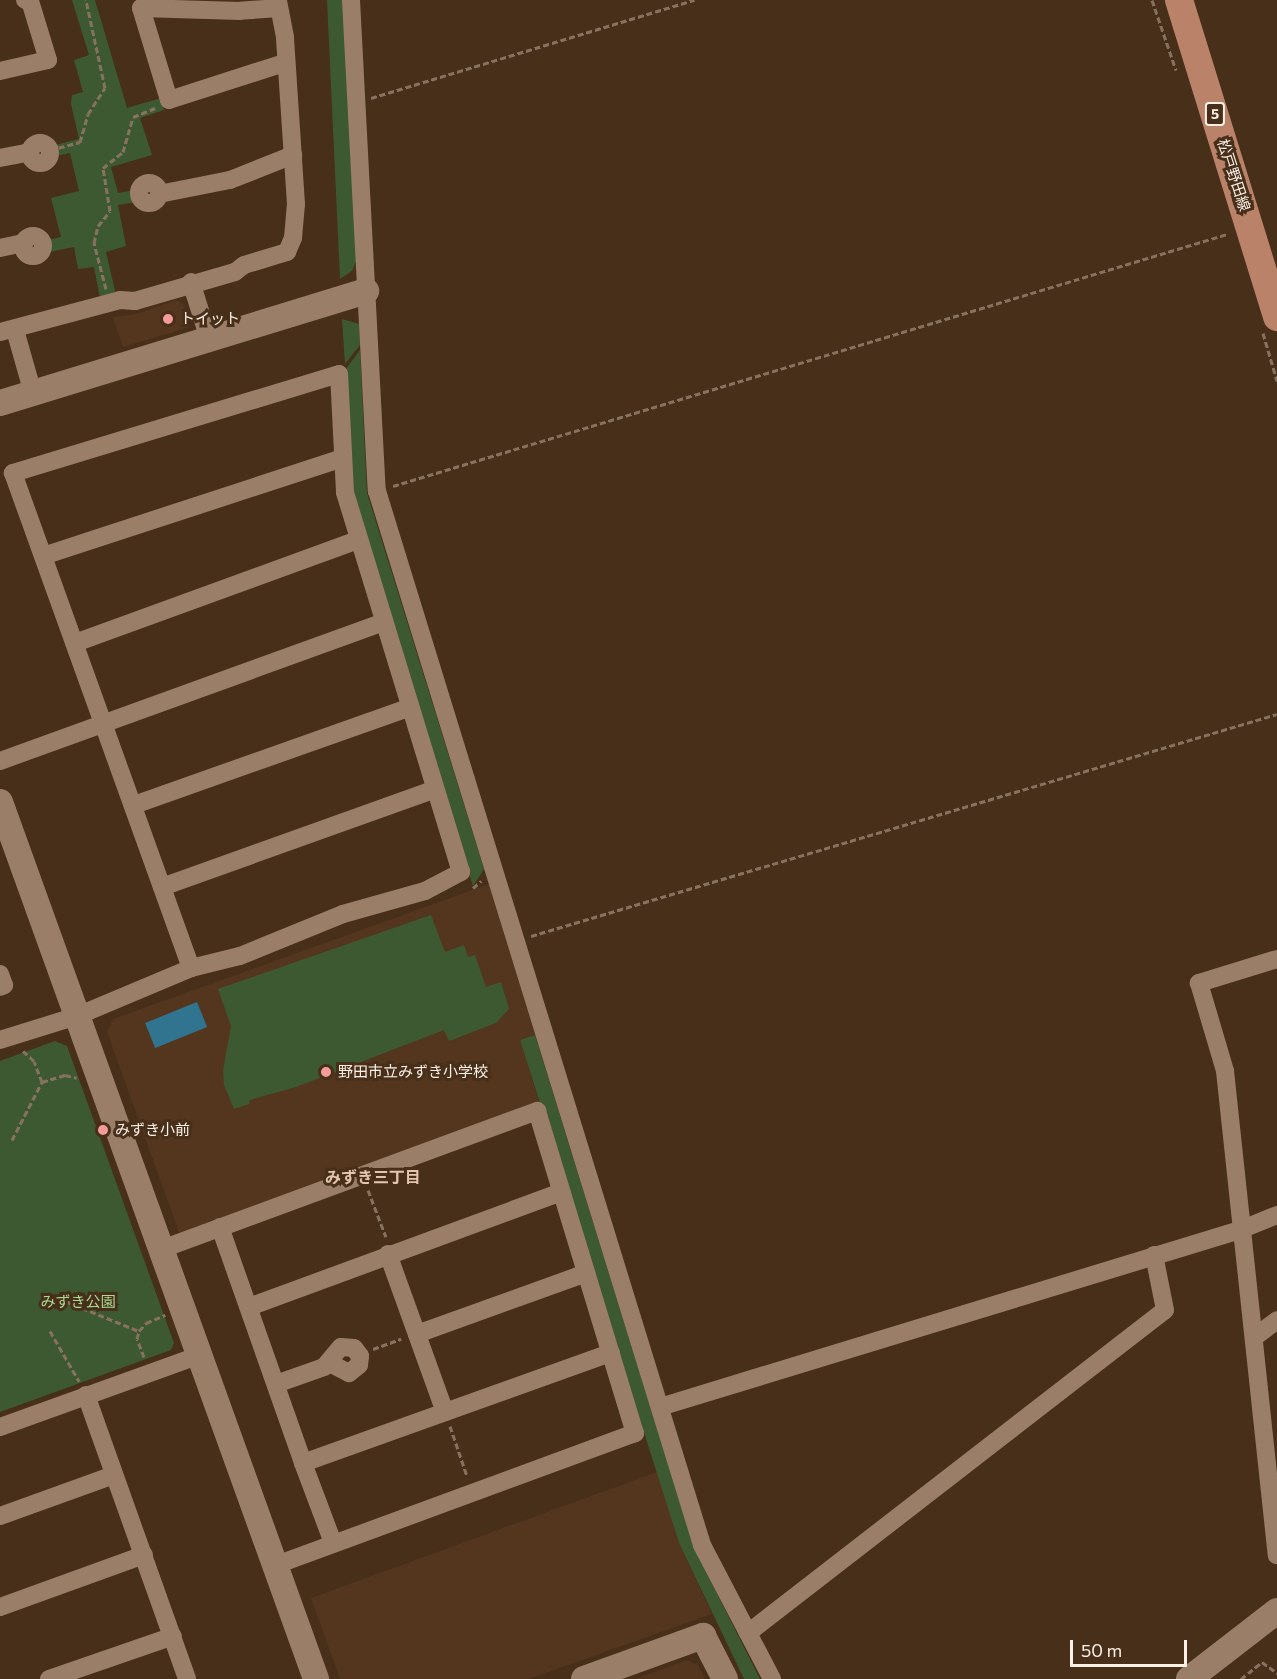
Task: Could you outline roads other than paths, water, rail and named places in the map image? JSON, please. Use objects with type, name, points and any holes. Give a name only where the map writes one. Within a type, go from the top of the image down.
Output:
[{"type":"main road","name":"松戸野田線","points":[[1179,0],[1269,319]]},
{"type":"street","points":[[0,71],[48,60],[30,0],[25,0]]},
{"type":"street","points":[[351,0],[377,491],[702,1545],[772,1679]]},
{"type":"street","points":[[33,393],[8,331],[110,303],[135,301],[191,282],[236,272],[243,265],[287,252],[293,238],[296,204],[279,4],[240,11],[141,8],[169,100],[284,63]]},
{"type":"street","points":[[0,158],[30,152],[32,146],[41,142],[50,150]]},
{"type":"street","points":[[159,194],[230,180],[293,155]]},
{"type":"street","points":[[0,248],[24,243]]},
{"type":"street","points":[[191,282],[209,339]]},
{"type":"street","points":[[0,403],[366,291]]},
{"type":"street","points":[[0,1040],[77,1016],[191,968],[240,956],[343,914],[424,891],[438,880],[461,872],[345,492],[339,374],[13,473],[191,968]]},
{"type":"street","points":[[44,556],[342,458]]},
{"type":"street","points":[[75,643],[358,540]]},
{"type":"street","points":[[0,761],[384,622]]},
{"type":"street","points":[[134,805],[410,707]]},
{"type":"street","points":[[162,886],[435,789]]},
{"type":"street","points":[[0,802],[316,1679]]},
{"type":"street","points":[[1277,959],[1199,983],[1225,1071],[1240,1230],[1256,1336],[1277,1555]]},
{"type":"street","points":[[0,974],[4,986],[0,987]]},
{"type":"street","points":[[162,1249],[537,1111],[635,1434],[276,1565]]},
{"type":"street","points":[[249,1307],[561,1192]]},
{"type":"street","points":[[660,1407],[1240,1230],[1277,1215]]},
{"type":"street","points":[[220,1227],[333,1543]]},
{"type":"street","points":[[390,1254],[445,1412]]},
{"type":"street","points":[[748,1633],[1165,1310],[1154,1255]]},
{"type":"street","points":[[417,1334],[586,1273]]},
{"type":"street","points":[[1256,1336],[1277,1320]]},
{"type":"street","points":[[276,1384],[329,1363],[341,1347],[350,1346],[359,1354]]},
{"type":"street","points":[[303,1463],[611,1353]]},
{"type":"street","points":[[0,1427],[83,1390],[200,1354]]},
{"type":"street","points":[[83,1390],[187,1679]]},
{"type":"street","points":[[0,1516],[114,1475]]},
{"type":"street","points":[[0,1607],[144,1555]]},
{"type":"street","points":[[1189,1679],[1277,1611]]},
{"type":"street","points":[[50,1679],[173,1636]]},
{"type":"street","points":[[584,1679],[703,1636],[724,1679]]},
{"type":"water","points":[[197,1002],[207,1027],[155,1048],[145,1023]]},
{"type":"place","name":"トイット","points":[[168,319]]},
{"type":"place","name":"野田市立みずき小学校","points":[[326,1072]]},
{"type":"place","name":"みずき小前","points":[[103,1130]]},
{"type":"district","name":"みずき三丁目","points":[[373,1177]]},
{"type":"park label","name":"みずき公園","points":[[78,1302]]}]
